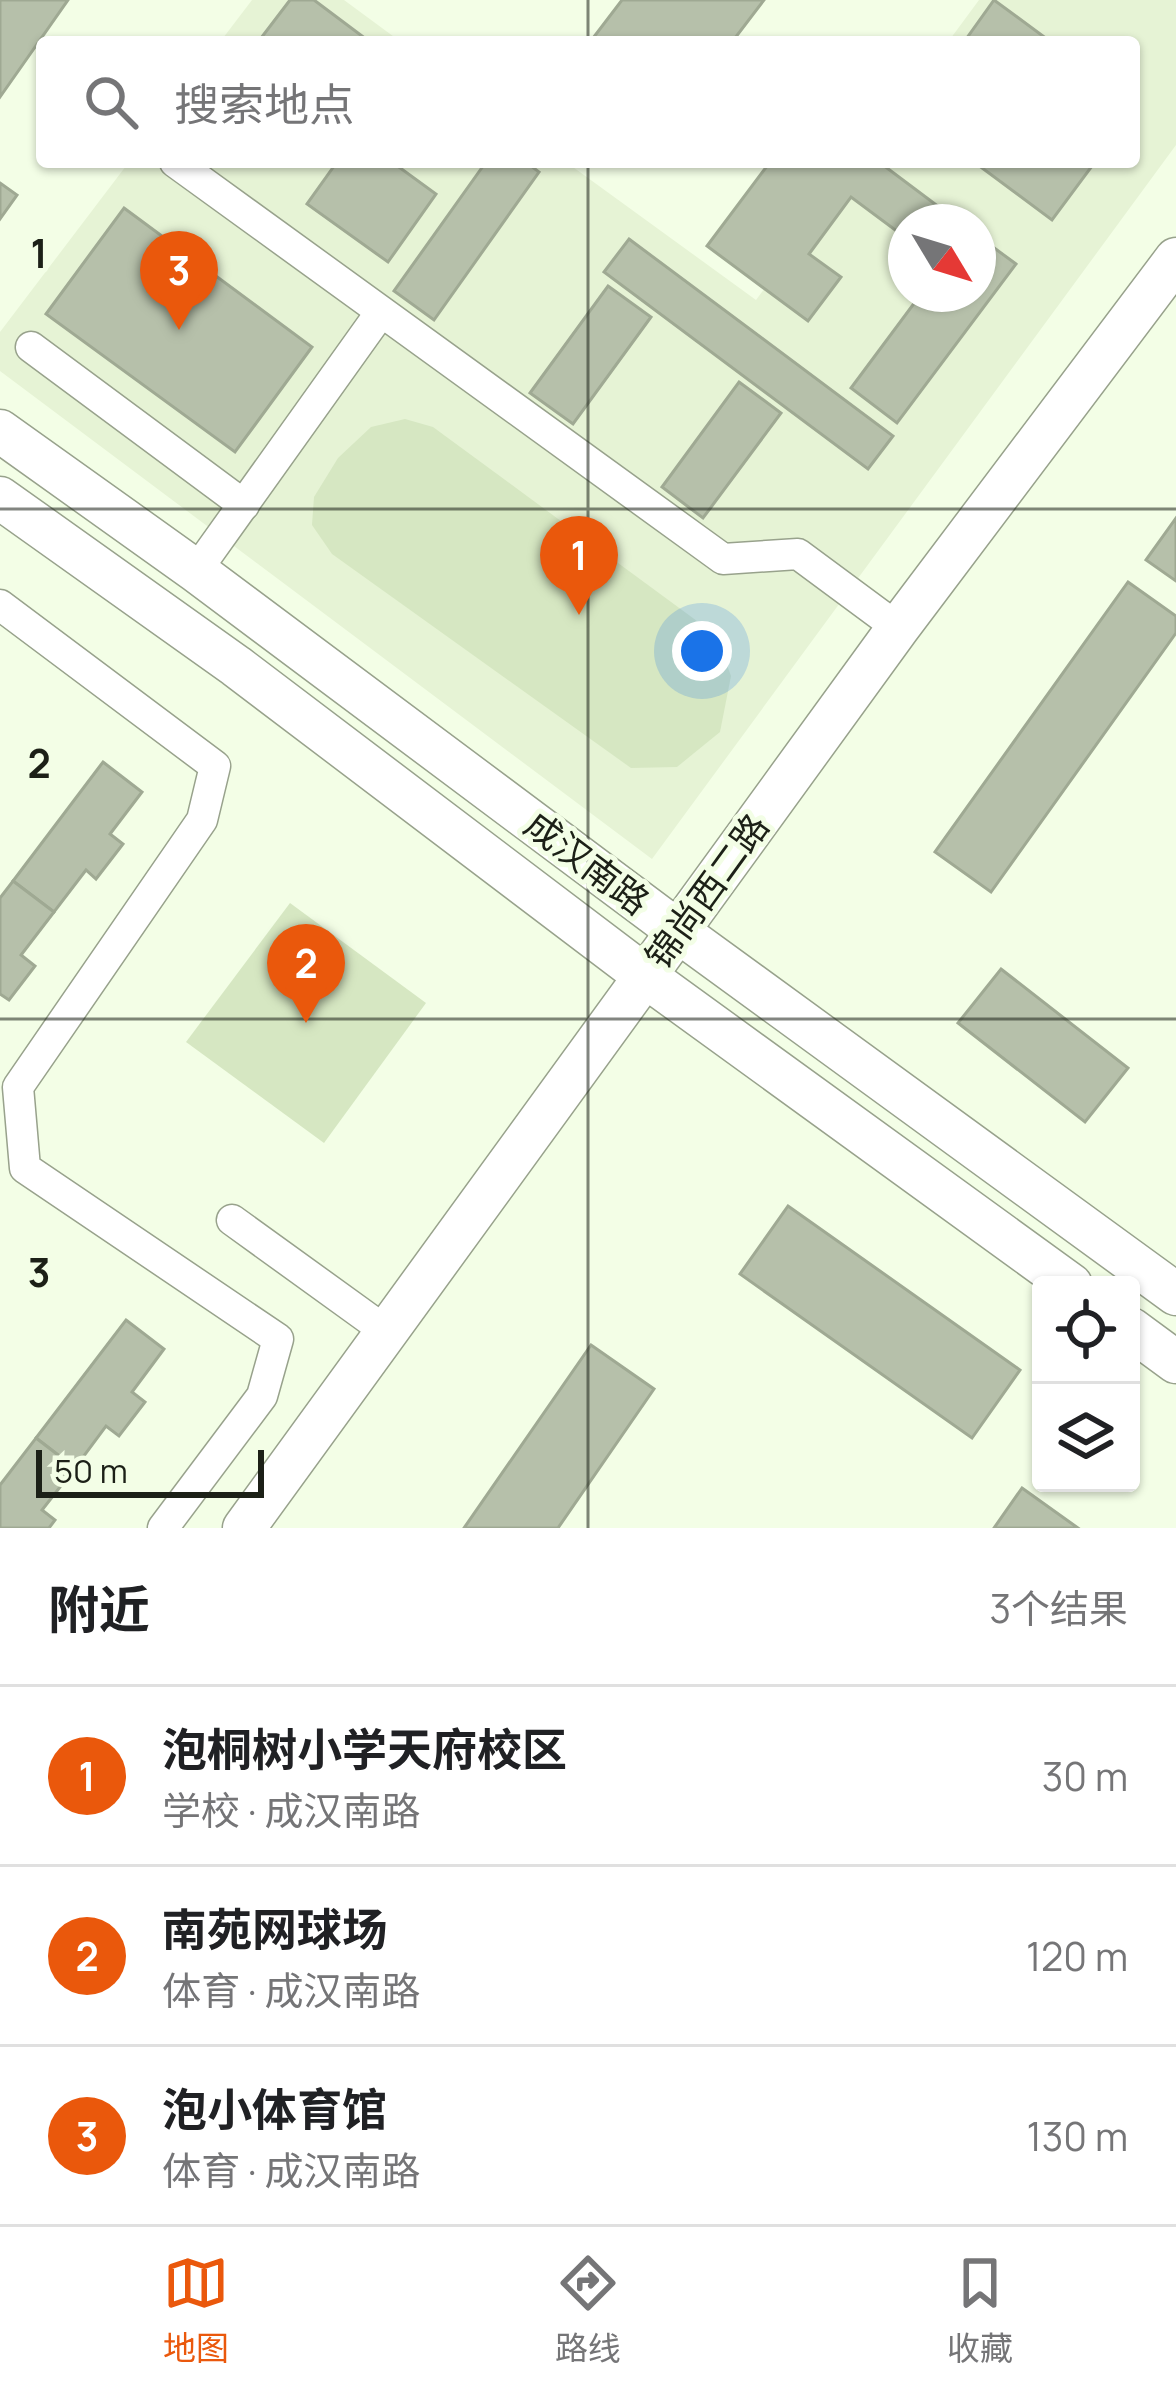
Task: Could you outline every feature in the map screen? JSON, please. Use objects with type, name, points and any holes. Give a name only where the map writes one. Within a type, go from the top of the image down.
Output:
[{"type":"main road","name":"锦尚西二路","points":[[244,1528],[898,628],[1176,260]]},
{"type":"main road","name":"成汉南路","points":[[0,430],[1176,1294]]},
{"type":"main road","name":"成汉南路","points":[[0,498],[236,666],[645,976],[1059,1276]]},
{"type":"main road","points":[[1140,1336],[1176,1362]]},
{"type":"street","points":[[183,168],[723,559],[798,554],[898,628]]},
{"type":"street","points":[[196,571],[381,312]]},
{"type":"street","points":[[31,347],[244,505]]},
{"type":"street","points":[[0,605],[215,766],[202,820],[18,1087],[25,1168],[278,1339],[262,1396],[164,1528]]},
{"type":"street","points":[[232,1220],[387,1332]]},
{"type":"shaded area","points":[[252,0],[344,0],[393,36],[225,36]]},
{"type":"shaded area","points":[[979,0],[1176,0],[1176,145],[652,859],[0,371],[0,332],[124,168],[574,168],[756,300],[855,168],[1140,168],[1140,36],[952,36]]},
{"type":"shaded area","points":[[405,419],[433,427],[716,635],[731,676],[720,732],[677,767],[631,768],[332,554],[312,525],[314,497],[338,458],[371,427]]},
{"type":"shaded area","points":[[290,903],[426,1003],[324,1143],[186,1042]]},
{"type":"building","points":[[0,0],[68,0],[43,36],[36,36],[36,46],[0,97]]},
{"type":"building","points":[[290,0],[314,0],[362,36],[263,36]]},
{"type":"building","points":[[622,0],[764,0],[737,36],[595,36]]},
{"type":"building","points":[[994,0],[1043,36],[968,36]]},
{"type":"building","points":[[333,168],[400,168],[436,194],[388,262],[307,204]]},
{"type":"building","points":[[482,168],[534,168],[539,172],[434,320],[394,291]]},
{"type":"building","points":[[766,168],[887,168],[935,204],[888,204],[888,225],[851,197],[809,254],[841,277],[808,321],[707,246]]},
{"type":"building","points":[[982,168],[1091,168],[1052,220]]},
{"type":"building","points":[[0,183],[17,195],[0,219]]},
{"type":"building","points":[[124,208],[312,347],[235,452],[46,314]]},
{"type":"building","points":[[629,239],[893,436],[868,469],[604,272]]},
{"type":"building","points":[[996,249],[1016,264],[996,291]]},
{"type":"building","points":[[608,286],[651,317],[573,424],[530,393]]},
{"type":"building","points":[[908,312],[980,312],[897,423],[851,388]]},
{"type":"building","points":[[739,382],[781,413],[703,518],[662,487]]},
{"type":"building","points":[[1176,518],[1176,581],[1146,560]]},
{"type":"building","points":[[1128,582],[1176,616],[1176,633],[991,892],[935,852]]},
{"type":"building","points":[[103,762],[142,792],[110,834],[123,844],[96,879],[86,870],[54,912],[13,881]]},
{"type":"building","points":[[13,881],[54,912],[21,955],[35,966],[9,1000],[0,994],[0,898]]},
{"type":"building","points":[[1001,969],[1128,1068],[1085,1122],[958,1023]]},
{"type":"building","points":[[788,1206],[1020,1370],[972,1438],[740,1274]]},
{"type":"building","points":[[126,1320],[164,1349],[132,1392],[145,1402],[119,1436],[106,1426],[75,1468],[36,1438]]},
{"type":"building","points":[[591,1345],[654,1389],[558,1528],[464,1528]]},
{"type":"building","points":[[36,1438],[75,1468],[42,1510],[55,1520],[49,1528],[0,1528],[0,1485]]},
{"type":"building","points":[[1022,1488],[1078,1528],[994,1528]]},
{"type":"place","name":"泡小体育馆","points":[[179,330]]},
{"type":"place","name":"泡桐树小学天府校区","points":[[579,615]]},
{"type":"place","name":"南苑网球场","points":[[306,1023]]}]
